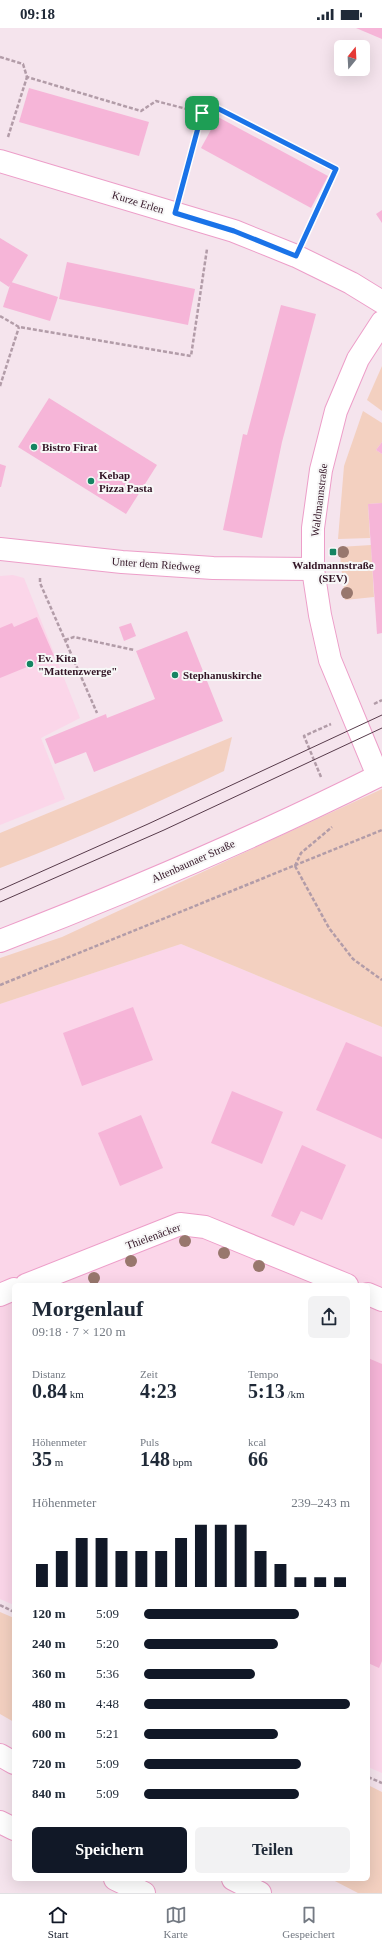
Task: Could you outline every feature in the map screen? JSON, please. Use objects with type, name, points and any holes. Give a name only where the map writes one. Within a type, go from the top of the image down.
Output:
[{"type":"main road","name":"Kurze Erlen","points":[[0,161],[234,231],[296,256],[351,283],[382,302]]},
{"type":"main road","name":"Waldmannstraße","points":[[380,775],[330,660],[320,615],[313,569],[313,528],[321,470],[336,411],[358,359],[382,322]]},
{"type":"main road","name":"Unter dem Riedweg","points":[[0,549],[122,562],[213,568],[313,569]]},
{"type":"main road","name":"Altenbaunaer Straße","points":[[0,941],[100,902],[320,805],[380,775]]},
{"type":"main road","name":"Thielenäcker","points":[[31,1283],[180,1224],[205,1227],[342,1283]]},
{"type":"main road","points":[[0,1295],[12,1290]]},
{"type":"main road","points":[[370,1295],[382,1300]]},
{"type":"main road","points":[[0,1755],[12,1762]]},
{"type":"main road","points":[[0,1822],[12,1828]]},
{"type":"main road","points":[[119,1881],[144,1893]]},
{"type":"main road","points":[[237,1881],[260,1893]]},
{"type":"path","points":[[0,57],[23,64],[27,77],[0,161]]},
{"type":"path","points":[[27,77],[141,111],[156,101],[202,113],[215,107],[336,169],[296,256]]},
{"type":"path","points":[[175,213],[202,113]]},
{"type":"path","points":[[0,316],[19,327],[191,356],[211,224]]},
{"type":"path","points":[[0,386],[19,327]]},
{"type":"path","points":[[40,553],[40,583],[97,713]]},
{"type":"path","points":[[65,640],[74,637],[134,650]]},
{"type":"path","points":[[0,985],[382,830]]},
{"type":"path","points":[[295,866],[329,928],[353,959],[382,980]]},
{"type":"path","points":[[0,1606],[12,1611]]},
{"type":"path","points":[[370,1778],[382,1783]]},
{"type":"shaded area","points":[[382,366],[382,411],[367,400]]},
{"type":"shaded area","points":[[363,411],[382,423],[382,442],[376,450],[382,454],[382,503],[368,504],[370,538],[338,539],[344,466]]},
{"type":"shaded area","points":[[371,545],[374,597],[345,600],[339,547]]},
{"type":"shaded area","name":"Ev. Kita \"Mattenzwerge\"","points":[[13,575],[24,578],[80,718],[41,738],[65,799],[0,825],[0,576]]},
{"type":"shaded area","points":[[232,737],[224,771],[114,822],[0,868],[0,833]]},
{"type":"shaded area","points":[[382,789],[382,1027],[181,944],[0,1004],[0,958],[62,937]]},
{"type":"shaded area","points":[[181,944],[382,1027],[382,1773],[370,1768],[370,1283],[12,1283],[12,1604],[0,1599],[0,1004]]},
{"type":"shaded area","points":[[0,1612],[12,1617],[12,1721],[0,1714]]},
{"type":"shaded area","points":[[370,1786],[382,1792],[382,1893],[358,1893],[335,1881],[370,1881]]},
{"type":"building","points":[[356,28],[382,28],[382,39]]},
{"type":"building","points":[[29,88],[149,122],[139,156],[19,122]]},
{"type":"building","points":[[218,117],[328,176],[311,208],[201,148]]},
{"type":"building","points":[[382,210],[382,223],[376,214]]},
{"type":"building","points":[[0,238],[28,255],[9,287],[0,281]]},
{"type":"building","points":[[67,262],[195,289],[188,325],[59,299]]},
{"type":"building","points":[[11,282],[58,297],[50,321],[3,307]]},
{"type":"building","points":[[281,305],[316,314],[282,442],[262,538],[223,530],[243,434],[247,435]]},
{"type":"building","points":[[49,398],[157,465],[126,514],[18,447]]},
{"type":"building","points":[[382,442],[382,454],[376,450]]},
{"type":"building","points":[[0,464],[6,466],[1,487],[0,487]]},
{"type":"building","points":[[382,503],[382,633],[377,634],[368,504]]},
{"type":"building","points":[[37,617],[54,656],[0,678],[0,628],[12,623],[14,627]]},
{"type":"building","points":[[131,623],[136,636],[124,641],[119,627]]},
{"type":"building","points":[[187,631],[223,721],[94,772],[86,752],[55,764],[45,739],[106,714],[107,718],[155,699],[136,651]]},
{"type":"building","points":[[133,1007],[153,1060],[82,1086],[63,1033]]},
{"type":"building","points":[[346,1042],[382,1057],[382,1139],[316,1110]]},
{"type":"building","points":[[232,1091],[283,1112],[262,1164],[211,1143]]},
{"type":"building","points":[[141,1115],[163,1168],[120,1186],[98,1133]]},
{"type":"building","points":[[302,1145],[346,1165],[322,1220],[301,1211],[294,1226],[271,1216]]},
{"type":"building","points":[[370,1359],[382,1364],[382,1661],[379,1668],[370,1664]]},
{"type":"tram line","points":[[0,890],[148,824],[382,715]]},
{"type":"tram line","points":[[0,902],[164,830],[382,728]]},
{"type":"place","name":"Bistro Firat","points":[[34,447]]},
{"type":"place","name":"Kebap Pizza Pasta","points":[[91,481]]},
{"type":"place","name":"Waldmannstraße (SEV)","points":[[333,552]]},
{"type":"place","name":"Ev. Kita \"Mattenzwerge\"","points":[[30,664]]},
{"type":"place","name":"Stephanuskirche","points":[[175,675]]},
{"type":"route","points":[[215,107],[336,169],[296,256],[234,231],[175,213],[202,113],[215,107]]}]
